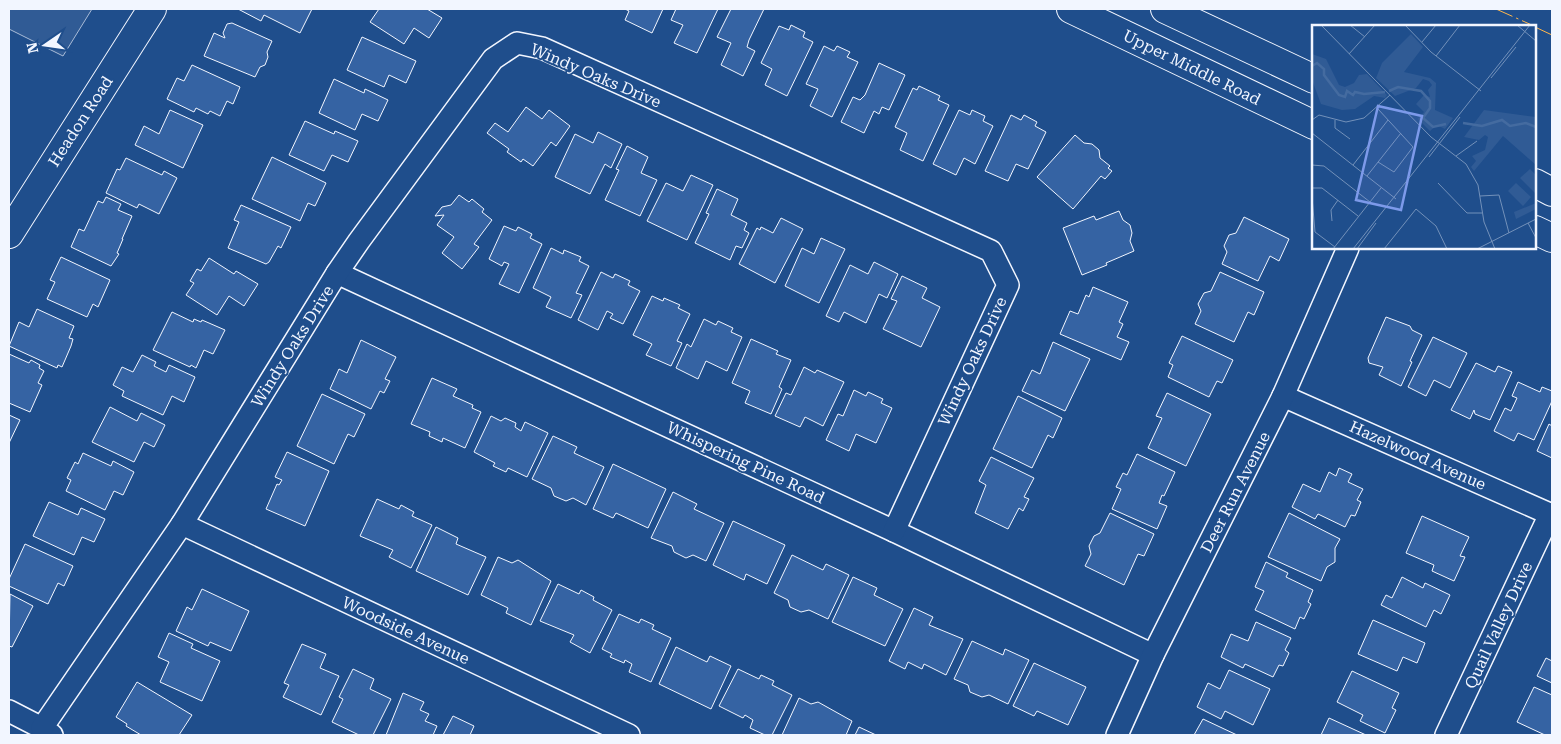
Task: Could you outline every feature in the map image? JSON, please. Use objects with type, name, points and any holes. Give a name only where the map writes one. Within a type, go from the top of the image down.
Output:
[{"type":"main road","name":"Headon Road","points":[[9,234],[152,9]]},
{"type":"main road","name":"Upper Middle Road","points":[[1071,9],[1312,124]]},
{"type":"main road","points":[[1164,9],[1312,78]]},
{"type":"main road","points":[[1536,184],[1552,192]]},
{"type":"main road","points":[[1536,230],[1552,238]]},
{"type":"street","name":"Windy Oaks Drive","points":[[47,732],[182,524],[337,273],[493,59],[517,43],[542,48],[991,251],[1008,284],[894,531]]},
{"type":"street","name":"Deer Run Avenue","points":[[1117,735],[1153,655],[1283,396],[1348,249]]},
{"type":"street","name":"Whispering Pine Road","points":[[337,273],[894,531],[1153,655]]},
{"type":"street","name":"Hazelwood Avenue","points":[[1283,396],[1551,515]]},
{"type":"street","name":"Quail Valley Drive","points":[[1446,735],[1551,515]]},
{"type":"street","name":"Woodside Avenue","points":[[182,524],[629,735]]},
{"type":"street","points":[[9,711],[47,732]]},
{"type":"shaded area","points":[[9,9],[92,9],[63,56],[9,29]]},
{"type":"building","points":[[238,9],[312,9],[300,33],[264,15],[261,21]]},
{"type":"building","points":[[379,9],[427,9],[442,18],[429,38],[414,28],[404,44],[370,22]]},
{"type":"building","points":[[625,9],[663,9],[652,33],[625,20],[629,11]]},
{"type":"building","points":[[676,9],[718,9],[697,53],[674,43],[683,25],[671,20]]},
{"type":"building","points":[[731,9],[764,9],[749,40],[747,47],[755,51],[743,76],[721,65],[731,43],[717,37]]},
{"type":"building","points":[[232,23],[272,41],[267,52],[268,57],[265,65],[260,67],[255,77],[204,56],[214,33],[225,38],[223,33],[227,24]]},
{"type":"building","points":[[791,25],[805,32],[803,37],[813,42],[787,96],[765,85],[772,69],[761,63],[779,26],[789,30]]},
{"type":"building","points":[[362,37],[416,61],[406,83],[389,75],[384,87],[347,70]]},
{"type":"building","points":[[824,46],[834,51],[837,46],[850,52],[847,57],[858,62],[832,117],[810,106],[818,89],[806,84]]},
{"type":"building","points":[[879,63],[905,75],[889,110],[882,107],[879,114],[874,111],[864,133],[841,122],[853,97],[860,100],[865,95]]},
{"type":"building","points":[[192,65],[240,87],[233,104],[227,101],[220,116],[210,111],[208,114],[196,108],[194,112],[167,99],[177,78],[184,81]]},
{"type":"building","points":[[334,79],[364,93],[365,89],[388,100],[378,121],[362,114],[355,130],[319,113]]},
{"type":"building","points":[[919,86],[940,96],[938,100],[949,105],[923,161],[900,150],[907,133],[895,127],[913,88],[917,90]]},
{"type":"building","points":[[526,107],[542,119],[549,110],[570,126],[556,146],[551,142],[533,166],[523,159],[521,162],[507,152],[509,149],[487,133],[495,123],[508,132]]},
{"type":"building","points":[[170,110],[203,125],[183,168],[135,145],[144,126],[159,134]]},
{"type":"building","points":[[959,110],[970,115],[972,110],[985,116],[983,121],[993,126],[975,164],[964,158],[956,175],[933,164]]},
{"type":"building","points":[[1011,115],[1021,120],[1024,115],[1037,122],[1035,126],[1046,132],[1028,169],[1016,164],[1008,181],[985,171]]},
{"type":"building","points":[[305,121],[334,134],[335,131],[358,141],[348,162],[332,155],[324,171],[289,155]]},
{"type":"building","points":[[598,132],[622,144],[611,168],[605,164],[590,194],[555,177],[575,134],[593,143]]},
{"type":"building","points":[[1075,135],[1084,143],[1092,144],[1099,150],[1100,158],[1110,166],[1108,168],[1112,171],[1105,179],[1101,176],[1073,209],[1037,177]]},
{"type":"building","points":[[627,146],[648,157],[641,173],[657,180],[640,216],[605,200],[619,170],[616,169]]},
{"type":"building","points":[[272,157],[326,183],[315,206],[308,203],[300,221],[252,199]]},
{"type":"building","points":[[126,158],[162,175],[164,171],[177,178],[159,214],[139,204],[137,208],[106,193],[117,169],[120,170]]},
{"type":"building","points":[[691,175],[713,185],[687,240],[647,221],[666,183],[683,191]]},
{"type":"building","points":[[717,189],[738,199],[731,215],[747,223],[744,230],[749,233],[742,248],[736,246],[730,260],[695,243],[709,214],[706,213]]},
{"type":"building","points":[[459,195],[469,202],[472,199],[484,209],[482,212],[492,220],[474,244],[479,247],[462,269],[442,253],[454,237],[437,225],[444,215],[435,216],[442,207],[451,205]]},
{"type":"building","points":[[106,197],[121,204],[118,210],[132,216],[117,253],[119,254],[111,266],[71,247],[79,229],[84,231],[98,201],[103,203]]},
{"type":"building","points":[[241,205],[291,227],[281,248],[278,246],[266,264],[228,248],[239,222],[234,220]]},
{"type":"building","points":[[1119,211],[1123,220],[1130,225],[1132,233],[1130,241],[1134,251],[1082,275],[1063,228],[1094,216],[1096,220]]},
{"type":"building","points":[[1244,217],[1289,239],[1279,261],[1270,256],[1258,281],[1222,264],[1227,252],[1224,246],[1229,235],[1236,233]]},
{"type":"building","points":[[781,218],[803,229],[775,283],[739,264],[757,228],[760,230],[761,227],[773,233]]},
{"type":"building","points":[[504,226],[516,231],[518,227],[532,234],[530,238],[542,244],[519,293],[499,284],[509,264],[504,262],[502,266],[489,259]]},
{"type":"building","points":[[821,238],[845,249],[819,303],[785,286],[802,248],[814,254]]},
{"type":"building","points":[[551,248],[563,254],[564,250],[581,257],[579,261],[589,266],[576,293],[582,295],[571,318],[546,307],[551,297],[533,288]]},
{"type":"building","points":[[61,257],[110,280],[98,307],[93,304],[87,317],[47,299],[55,282],[50,280]]},
{"type":"building","points":[[209,258],[234,274],[236,271],[258,284],[244,306],[229,296],[217,315],[186,295],[194,283],[190,281],[197,269],[201,271]]},
{"type":"building","points":[[874,262],[898,274],[887,298],[879,294],[866,323],[844,312],[839,322],[826,316],[850,265],[868,274]]},
{"type":"building","points":[[601,272],[613,278],[615,274],[630,281],[628,285],[640,291],[623,324],[610,318],[613,314],[607,311],[598,330],[578,320]]},
{"type":"building","points":[[1220,272],[1264,292],[1254,315],[1248,312],[1234,342],[1195,324],[1201,311],[1198,304],[1204,293],[1211,291]]},
{"type":"building","points":[[902,276],[927,288],[922,298],[940,307],[921,347],[883,329],[897,301],[891,299]]},
{"type":"building","points":[[1093,287],[1128,302],[1119,322],[1123,324],[1117,337],[1129,342],[1121,360],[1060,334],[1070,311],[1078,314],[1086,295],[1089,297]]},
{"type":"building","points":[[652,296],[663,301],[664,298],[680,305],[678,308],[690,314],[677,341],[682,343],[671,366],[646,355],[652,344],[633,335]]},
{"type":"building","points":[[37,309],[74,326],[69,338],[73,339],[71,346],[62,367],[58,365],[57,368],[9,346],[19,322],[29,327]]},
{"type":"building","points":[[172,312],[193,322],[194,319],[201,322],[202,320],[225,330],[213,354],[204,350],[196,368],[153,350]]},
{"type":"building","points":[[1386,317],[1410,326],[1412,330],[1422,335],[1401,386],[1379,375],[1383,367],[1369,363],[1368,358]]},
{"type":"building","points":[[704,319],[716,325],[718,321],[733,328],[731,332],[742,337],[727,371],[706,361],[698,379],[676,368],[687,344],[691,347]]},
{"type":"building","points":[[1182,336],[1233,360],[1222,383],[1217,381],[1209,397],[1168,377],[1173,365],[1169,363]]},
{"type":"building","points":[[1433,337],[1467,353],[1450,388],[1434,380],[1426,396],[1408,387]]},
{"type":"building","points":[[751,339],[778,351],[776,354],[791,360],[779,387],[782,389],[771,414],[745,403],[750,391],[732,383]]},
{"type":"building","points":[[361,340],[396,357],[385,379],[390,381],[384,393],[380,391],[371,409],[330,389],[339,369],[347,373]]},
{"type":"building","points":[[1053,342],[1090,359],[1065,411],[1022,391],[1032,370],[1040,374]]},
{"type":"building","points":[[9,354],[29,363],[31,360],[40,365],[39,368],[44,371],[38,383],[42,385],[30,412],[9,403]]},
{"type":"building","points":[[142,355],[156,362],[154,366],[166,372],[169,365],[195,377],[184,402],[172,396],[163,415],[122,396],[124,391],[113,385],[122,367],[133,372]]},
{"type":"building","points":[[1476,363],[1495,372],[1498,366],[1512,372],[1490,420],[1475,414],[1474,410],[1470,419],[1451,410]]},
{"type":"building","points":[[804,367],[815,373],[817,370],[844,382],[823,426],[805,417],[800,427],[775,416],[786,393],[791,395]]},
{"type":"building","points":[[432,378],[457,389],[453,396],[473,405],[472,408],[481,412],[465,448],[443,438],[442,442],[429,436],[430,432],[411,424]]},
{"type":"building","points":[[1518,382],[1540,392],[1542,387],[1552,391],[1552,401],[1534,440],[1518,433],[1514,441],[1494,431],[1505,408],[1511,411],[1517,398],[1512,396]]},
{"type":"building","points":[[854,390],[866,396],[868,392],[883,399],[881,403],[892,408],[876,443],[856,434],[849,451],[826,440],[838,414],[843,416]]},
{"type":"building","points":[[1167,393],[1211,414],[1186,466],[1148,448],[1162,418],[1156,416]]},
{"type":"building","points":[[322,394],[365,414],[354,437],[348,434],[334,464],[297,446]]},
{"type":"building","points":[[1018,396],[1062,418],[1053,438],[1048,435],[1032,468],[993,449]]},
{"type":"building","points":[[110,407],[137,421],[141,413],[165,425],[154,447],[144,442],[134,462],[92,442]]},
{"type":"building","points":[[9,415],[20,420],[9,443]]},
{"type":"building","points":[[491,416],[501,421],[505,418],[516,423],[515,427],[521,431],[525,422],[548,433],[527,477],[508,468],[506,472],[493,466],[495,463],[474,452]]},
{"type":"building","points":[[1549,424],[1552,426],[1552,458],[1537,451]]},
{"type":"building","points":[[553,436],[577,447],[574,453],[604,467],[586,505],[573,498],[566,501],[554,496],[551,488],[532,479]]},
{"type":"building","points":[[287,452],[329,471],[305,526],[266,509],[277,484],[279,485],[282,480],[275,477]]},
{"type":"building","points":[[83,453],[111,466],[113,461],[134,472],[123,495],[114,491],[105,510],[66,491],[71,480],[67,478],[75,462],[78,464]]},
{"type":"building","points":[[1137,454],[1175,472],[1159,503],[1167,506],[1157,529],[1112,509],[1121,489],[1116,487],[1123,473],[1127,475]]},
{"type":"building","points":[[991,457],[1034,478],[1024,497],[1029,499],[1023,511],[1019,508],[1008,529],[975,513],[986,485],[979,481]]},
{"type":"building","points":[[613,464],[666,489],[648,528],[616,513],[613,518],[593,509]]},
{"type":"building","points":[[1339,468],[1352,474],[1348,482],[1363,489],[1357,500],[1361,502],[1355,516],[1351,515],[1345,527],[1318,514],[1315,519],[1292,507],[1303,484],[1320,492],[1329,472],[1336,476]]},
{"type":"building","points":[[673,492],[697,504],[694,509],[724,523],[706,561],[693,555],[686,558],[674,552],[672,546],[651,538]]},
{"type":"building","points":[[377,499],[399,509],[401,505],[414,512],[412,516],[432,525],[411,568],[389,557],[393,550],[360,536]]},
{"type":"building","points":[[49,502],[78,515],[81,508],[105,519],[94,542],[82,537],[74,555],[33,536]]},
{"type":"building","points":[[1110,513],[1154,534],[1144,556],[1138,554],[1124,585],[1085,566],[1091,554],[1089,546],[1094,536],[1100,533]]},
{"type":"building","points":[[1289,513],[1340,539],[1335,548],[1335,562],[1327,567],[1321,581],[1268,557]]},
{"type":"building","points":[[1422,516],[1469,537],[1460,556],[1465,557],[1454,581],[1432,571],[1434,565],[1406,553]]},
{"type":"building","points":[[733,521],[785,545],[767,584],[746,574],[744,580],[713,565]]},
{"type":"building","points":[[436,527],[458,538],[456,544],[486,557],[468,595],[416,571]]},
{"type":"building","points":[[25,544],[73,566],[64,586],[58,583],[48,604],[9,586],[9,579]]},
{"type":"building","points":[[792,555],[823,570],[826,564],[849,575],[828,619],[809,610],[801,612],[790,607],[788,600],[774,593]]},
{"type":"building","points":[[498,557],[512,563],[518,560],[551,581],[531,625],[506,613],[508,608],[481,595]]},
{"type":"building","points":[[1266,562],[1288,573],[1286,577],[1313,590],[1308,602],[1311,604],[1304,619],[1300,617],[1295,629],[1255,610],[1264,591],[1255,587]]},
{"type":"building","points":[[853,577],[877,588],[874,595],[903,609],[885,646],[832,622]]},
{"type":"building","points":[[1402,577],[1423,588],[1425,583],[1450,595],[1441,614],[1434,610],[1426,627],[1381,605],[1386,595],[1392,598]]},
{"type":"building","points":[[558,584],[579,594],[581,590],[594,597],[593,600],[612,610],[590,653],[570,642],[574,635],[540,621]]},
{"type":"building","points":[[202,589],[249,611],[231,651],[210,642],[208,646],[176,631],[187,607],[192,610]]},
{"type":"building","points":[[10,594],[33,606],[12,647],[9,646]]},
{"type":"building","points":[[914,608],[933,617],[929,625],[963,639],[946,675],[924,664],[922,669],[908,662],[905,669],[889,661]]},
{"type":"building","points":[[619,614],[639,623],[641,619],[654,625],[652,629],[671,638],[651,682],[629,672],[632,664],[625,660],[624,663],[610,657],[612,654],[602,649]]},
{"type":"building","points":[[1373,620],[1425,643],[1417,663],[1403,657],[1397,671],[1358,654]]},
{"type":"building","points":[[1256,622],[1291,638],[1285,650],[1289,653],[1283,666],[1279,665],[1273,677],[1245,664],[1243,668],[1221,657],[1231,634],[1248,641]]},
{"type":"building","points":[[169,633],[193,644],[191,648],[220,661],[202,701],[160,682],[169,662],[158,657]]},
{"type":"building","points":[[972,641],[1003,655],[1005,649],[1029,660],[1008,704],[989,695],[982,697],[970,692],[968,685],[954,679]]},
{"type":"building","points":[[302,644],[326,654],[320,668],[339,676],[321,715],[283,697],[289,685],[284,683]]},
{"type":"building","points":[[676,647],[707,662],[710,656],[731,666],[711,709],[659,684]]},
{"type":"building","points":[[1546,658],[1552,661],[1552,683],[1537,676]]},
{"type":"building","points":[[1034,663],[1086,687],[1068,725],[1037,711],[1034,716],[1013,706]]},
{"type":"building","points":[[353,669],[374,679],[370,689],[391,699],[373,735],[359,735],[332,722],[343,699],[339,697]]},
{"type":"building","points":[[738,669],[759,679],[761,675],[774,681],[772,685],[792,695],[772,735],[765,735],[750,728],[753,720],[745,715],[743,718],[719,706]]},
{"type":"building","points":[[1229,670],[1270,689],[1253,725],[1225,711],[1221,719],[1197,707],[1208,683],[1220,689]]},
{"type":"building","points":[[1352,671],[1399,693],[1392,708],[1396,710],[1385,733],[1360,721],[1363,715],[1337,702]]},
{"type":"building","points":[[137,682],[192,715],[179,735],[141,735],[116,717]]},
{"type":"building","points":[[1534,687],[1552,695],[1552,735],[1545,735],[1517,722]]},
{"type":"building","points":[[403,693],[424,702],[420,710],[429,714],[425,721],[437,726],[433,735],[386,735]]},
{"type":"building","points":[[799,698],[811,704],[818,702],[852,721],[846,735],[782,735]]},
{"type":"building","points":[[453,716],[474,726],[470,735],[443,735]]},
{"type":"building","points":[[1329,718],[1366,735],[1321,735]]},
{"type":"building","points":[[1203,719],[1237,735],[1194,735]]},
{"type":"building","points":[[859,727],[876,735],[855,735]]},
{"type":"power","points":[[1496,9],[1532,25]]},
{"type":"power","points":[[1536,27],[1552,35]]}]
